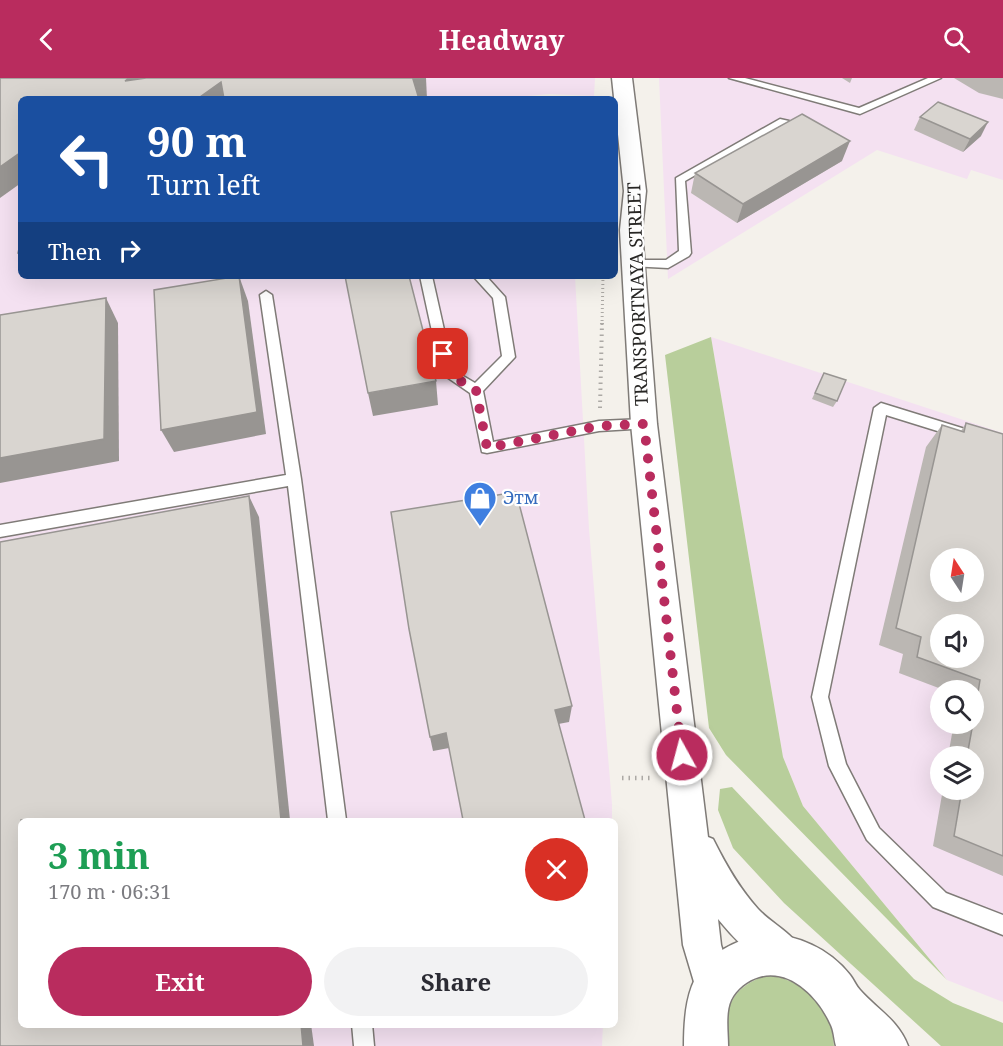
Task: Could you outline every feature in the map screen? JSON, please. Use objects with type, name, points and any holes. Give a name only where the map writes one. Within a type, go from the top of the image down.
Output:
[{"type":"street","name":"TRANSPORTNAYA STREET","points":[[622,78],[635,191],[632,230],[633,263],[644,424],[702,945],[714,988]]},
{"type":"street","points":[[691,832],[718,889],[746,924],[784,955],[808,965],[829,982],[846,1005],[886,1046]]},
{"type":"street","points":[[707,1044],[706,1012],[714,988],[732,966],[756,954],[784,955]]},
{"type":"street","points":[[846,1005],[857,1033],[858,1046]]},
{"type":"lane","points":[[734,78],[860,111],[936,78]]},
{"type":"lane","points":[[633,263],[668,264],[685,253],[680,180],[784,121]]},
{"type":"lane","points":[[427,279],[447,373],[476,390],[487,448],[599,426],[644,424]]},
{"type":"lane","points":[[476,390],[509,357],[500,297],[482,279]]},
{"type":"lane","points":[[266,296],[294,479],[337,818]]},
{"type":"lane","points":[[981,440],[881,408],[820,697],[838,766],[873,834],[940,900],[1003,925]]},
{"type":"lane","points":[[0,531],[294,479]]},
{"type":"lane","points":[[362,1028],[364,1046]]},
{"type":"path","points":[[599,426],[603,279]]},
{"type":"path","points":[[622,778],[655,778]]},
{"type":"shaded area","points":[[0,78],[595,78],[594,96],[549,94],[528,96],[18,96],[18,279],[575,279],[589,529],[612,818],[18,818],[18,1028],[603,1028],[602,1046],[0,1046]]},
{"type":"shaded area","points":[[659,78],[1003,78],[1003,180],[971,170],[967,179],[877,150],[668,279]]},
{"type":"shaded area","points":[[711,337],[1003,433],[1003,1002],[947,980],[803,806],[783,757]]},
{"type":"green space","points":[[711,337],[783,757],[803,806],[947,980],[726,755],[709,728],[665,355]]},
{"type":"green space","points":[[732,787],[914,979],[953,1003],[1003,1023],[1003,1046],[941,1046],[784,903],[733,848],[718,810],[720,789]]},
{"type":"green space","points":[[770,975],[795,984],[815,999],[828,1020],[834,1046],[729,1046],[726,1021],[732,1000],[747,985]]},
{"type":"building","points":[[0,78],[129,78],[125,81],[146,78],[420,78],[413,79],[418,96],[223,96],[221,82],[201,96],[18,96],[18,154],[0,167]]},
{"type":"building","points":[[938,102],[988,122],[970,139],[920,117]]},
{"type":"building","points":[[802,114],[850,141],[743,204],[695,173]]},
{"type":"building","points":[[221,279],[239,279],[257,412],[161,430],[154,290]]},
{"type":"building","points":[[346,279],[410,279],[436,381],[368,393]]},
{"type":"building","points":[[106,298],[104,439],[0,458],[0,315]]},
{"type":"building","points":[[824,373],[846,380],[837,401],[815,393]]},
{"type":"building","points":[[966,423],[1003,434],[1003,856],[954,836],[960,800],[984,800],[984,746],[969,746],[971,734],[984,734],[984,680],[947,668],[984,668],[984,614],[930,614],[930,662],[917,657],[921,637],[896,628],[942,425],[964,432]]},
{"type":"building","points":[[516,492],[572,706],[555,710],[584,818],[463,818],[446,733],[430,737],[409,629],[391,512]]},
{"type":"building","points":[[249,496],[281,818],[18,818],[18,1028],[301,1028],[303,1046],[0,1046],[0,542]]},
{"type":"place","name":"Этм","points":[[480,527]]},
{"type":"route","points":[[443,354],[447,373],[476,390],[487,448],[599,426],[644,424],[682,755]]}]
